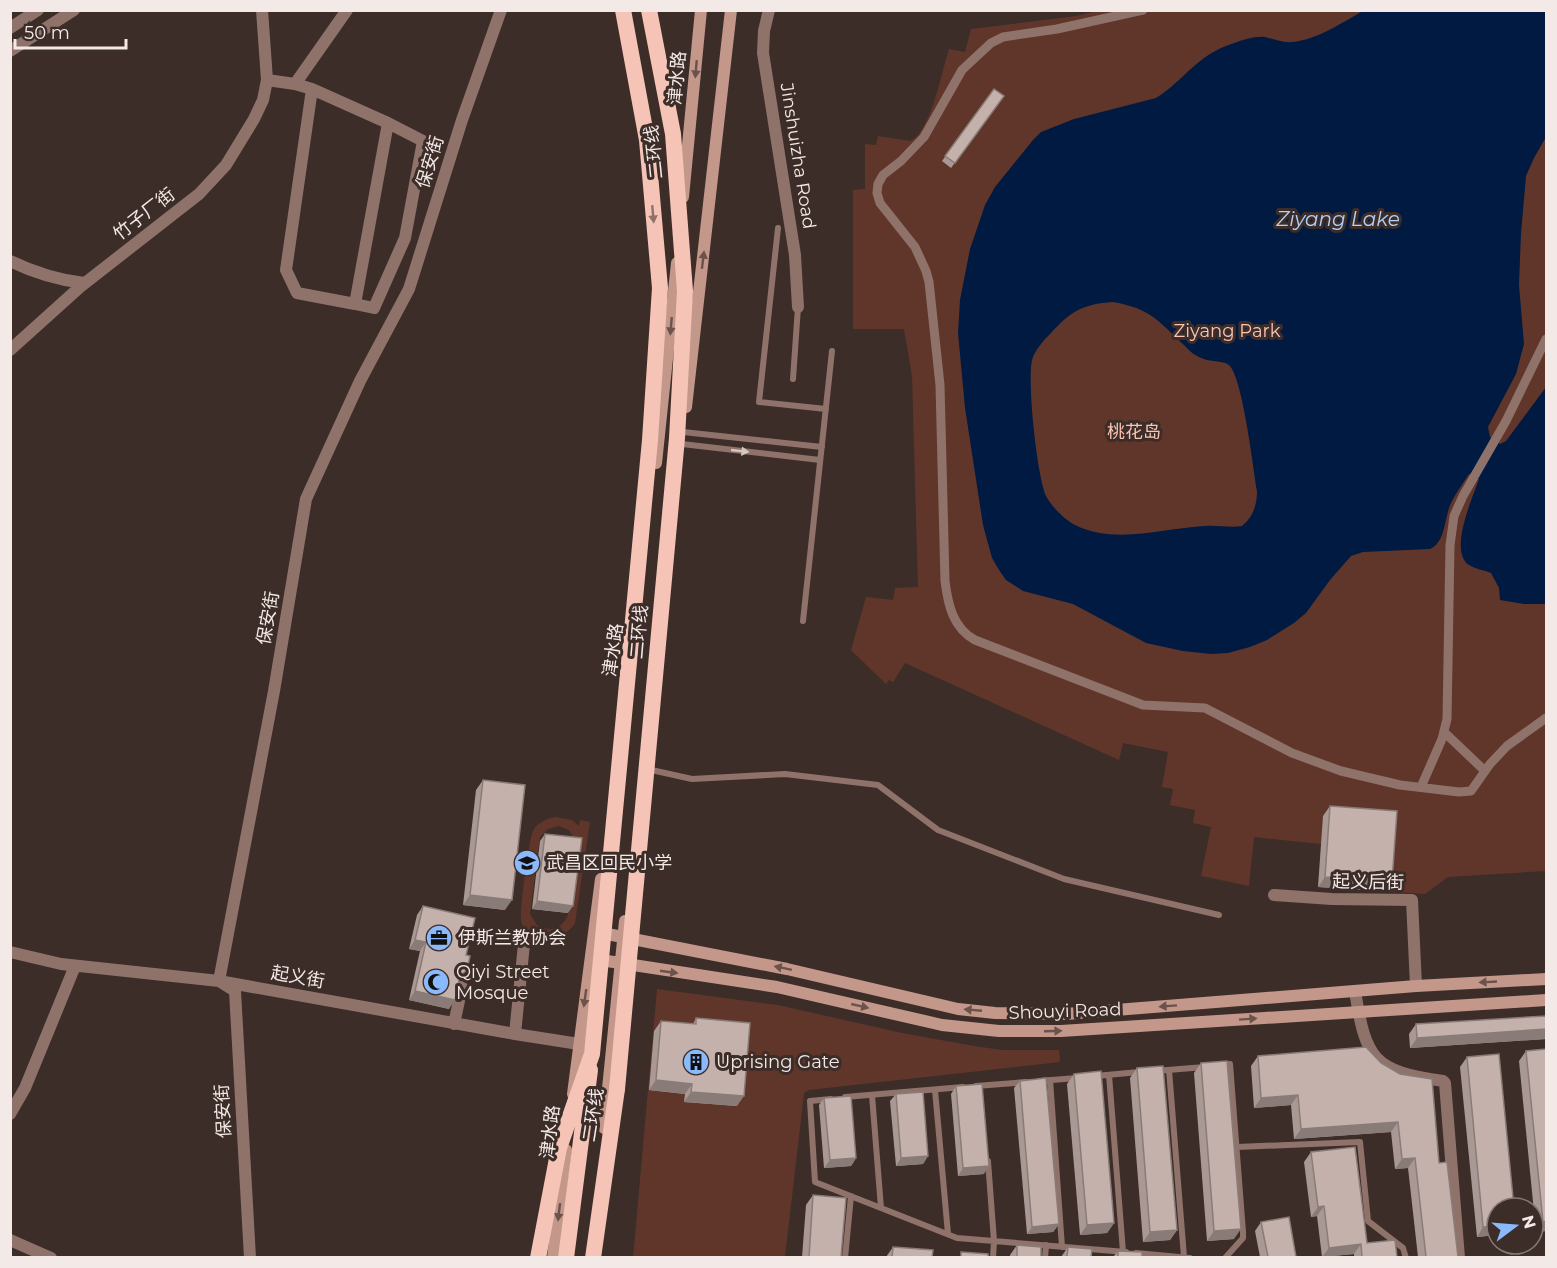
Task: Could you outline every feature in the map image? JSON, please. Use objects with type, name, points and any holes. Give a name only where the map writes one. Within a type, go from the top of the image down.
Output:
[{"type":"highway","name":"二环线","points":[[566,1257],[585,1049],[650,440],[660,288],[647,140],[623,10]]},
{"type":"highway","name":"二环线","points":[[592,1257],[617,1089],[676,450],[685,291],[673,134],[649,10]]},
{"type":"highway","points":[[538,1257],[559,1148],[585,1049]]},
{"type":"highway","points":[[604,1168],[605,1257]]},
{"type":"main road","name":"津水路","points":[[553,1257],[585,1049],[590,958],[653,490],[669,351],[701,10]]},
{"type":"main road","points":[[592,1257],[623,937],[731,10]]},
{"type":"main road","name":"Shouyi Road","points":[[594,932],[787,969],[958,1009],[995,1012],[1066,1014],[1416,986],[1546,979]]},
{"type":"main road","name":"Shouyi Road","points":[[590,958],[777,987],[912,1019],[971,1029],[1052,1031],[1546,1000]]},
{"type":"street","points":[[10,28],[38,10]]},
{"type":"street","points":[[10,51],[74,10]]},
{"type":"street","name":"竹子厂街","points":[[10,350],[84,284],[199,194],[226,165],[263,100],[267,80],[262,10]]},
{"type":"street","points":[[295,84],[346,10]]},
{"type":"street","name":"保安街","points":[[250,1257],[235,991],[219,981],[274,691],[306,499],[360,381],[409,289],[462,120],[501,10]]},
{"type":"street","name":"Jinshuizha Road","points":[[769,10],[764,31],[763,53],[795,255],[798,308]]},
{"type":"street","points":[[1143,10],[1057,29],[1007,36],[991,43],[962,70],[924,137],[901,161],[883,175],[878,184],[877,193],[880,203],[915,247],[929,282],[940,385],[945,581],[952,612],[964,632],[975,640],[1130,701],[1157,707],[1201,707],[1292,753],[1364,777],[1459,792],[1472,791],[1485,771],[1507,746],[1546,718]]},
{"type":"street","points":[[267,80],[312,88],[423,141],[405,238],[374,308],[297,293],[286,270],[312,88]]},
{"type":"street","points":[[355,304],[388,123]]},
{"type":"street","points":[[10,261],[58,280],[84,284]]},
{"type":"street","points":[[1421,787],[1444,732],[1447,707],[1451,527],[1474,476],[1495,440],[1546,339]]},
{"type":"street","points":[[1444,732],[1485,771]]},
{"type":"street","name":"起义后街","points":[[1274,896],[1412,900],[1416,986]]},
{"type":"street","points":[[514,1034],[525,934]]},
{"type":"street","name":"起义街","points":[[10,952],[75,966],[219,981],[585,1049]]},
{"type":"street","points":[[10,1114],[25,1088],[75,966]]},
{"type":"street","points":[[454,1024],[462,987]]},
{"type":"street","points":[[1355,991],[1358,1013],[1368,1047],[1374,1058],[1396,1072],[1445,1083],[1459,1257]]},
{"type":"street","points":[[10,1240],[51,1257]]},
{"type":"lane","points":[[778,228],[759,402],[826,409]]},
{"type":"lane","points":[[793,379],[798,308]]},
{"type":"lane","points":[[803,621],[832,351]]},
{"type":"lane","points":[[682,438],[822,447]]},
{"type":"lane","points":[[682,438],[820,460]]},
{"type":"lane","points":[[643,768],[692,779],[785,774],[878,785],[938,830],[1064,879],[1219,915]]},
{"type":"lane","points":[[1191,1257],[1155,1256],[1097,1249],[965,1239],[815,1182],[810,1101],[1230,1064],[1243,1238],[1225,1257]]},
{"type":"lane","points":[[1169,1070],[1184,1257]]},
{"type":"lane","points":[[1109,1075],[1123,1252]]},
{"type":"lane","points":[[1050,1080],[1062,1247]]},
{"type":"lane","points":[[982,1086],[983,1097]]},
{"type":"lane","points":[[935,1090],[948,1234]]},
{"type":"lane","points":[[872,1095],[881,1208]]},
{"type":"lane","points":[[1237,1147],[1360,1142],[1368,1221],[1403,1248],[1406,1257]]},
{"type":"lane","points":[[987,1152],[994,1241],[993,1257]]},
{"type":"lane","points":[[845,1257],[850,1196]]},
{"type":"lane","points":[[1045,1257],[1046,1245]]},
{"type":"lane","points":[[1097,1249],[1097,1257]]},
{"type":"green space","name":"Ziyang Park","points":[[1097,11],[1546,11],[1546,871],[1448,877],[1425,894],[1318,887],[1321,844],[1254,837],[1249,886],[1201,876],[1211,827],[1193,823],[1195,810],[1170,805],[1173,789],[1162,787],[1168,752],[1123,743],[1119,760],[905,663],[893,682],[889,680],[886,684],[851,650],[866,597],[893,600],[895,588],[918,587],[912,376],[904,329],[853,329],[853,190],[865,189],[865,144],[876,145],[878,136],[910,141],[917,136],[930,114],[949,49],[965,52],[971,29],[1076,16]]},
{"type":"green space","points":[[555,817],[572,820],[579,826],[580,820],[590,822],[575,923],[561,935],[544,939],[529,934],[524,928],[521,919],[523,889],[533,831],[540,823]],"holes":[[[559,826],[569,830],[577,844],[568,915],[559,926],[546,929],[537,925],[530,914],[540,837],[548,829]]]},
{"type":"green space","points":[[657,989],[778,1005],[902,1033],[974,1046],[1002,1050],[1059,1050],[1060,1062],[809,1090],[804,1093],[785,1257],[633,1258]]},
{"type":"water","name":"Ziyang Lake","points":[[1363,11],[1546,11],[1546,137],[1526,176],[1521,233],[1519,285],[1524,344],[1516,374],[1488,427],[1490,437],[1500,444],[1506,441],[1546,387],[1546,604],[1524,604],[1500,600],[1499,588],[1491,573],[1469,565],[1463,558],[1461,536],[1479,479],[1469,474],[1451,503],[1442,535],[1435,546],[1430,549],[1363,552],[1351,556],[1306,613],[1294,623],[1267,640],[1228,653],[1183,651],[1146,643],[1073,604],[1023,591],[1006,580],[999,570],[992,558],[983,525],[965,408],[958,333],[960,300],[970,249],[985,205],[995,187],[1041,132],[1074,119],[1156,98],[1210,54],[1234,43],[1261,37],[1285,42],[1301,41],[1337,26]],"holes":[[[1113,302],[1154,317],[1196,356],[1227,364],[1235,375],[1247,425],[1257,491],[1254,510],[1242,526],[1205,526],[1139,534],[1106,534],[1075,525],[1063,516],[1046,496],[1039,469],[1034,429],[1031,388],[1033,356],[1057,326],[1077,310],[1102,303]]]},
{"type":"building","points":[[994,89],[1004,96],[955,163],[945,156]]},
{"type":"building","points":[[483,780],[525,785],[512,900],[470,895]]},
{"type":"building","points":[[1330,806],[1397,811],[1392,881],[1325,877]]},
{"type":"building","points":[[545,834],[582,838],[573,906],[537,901]]},
{"type":"building","points":[[423,906],[475,918],[466,955],[470,956],[467,970],[460,976],[455,1000],[415,991],[426,942],[415,940]]},
{"type":"building","points":[[1546,1016],[1546,1029],[1417,1038],[1416,1024]]},
{"type":"building","name":"Uprising Gate","points":[[696,1018],[750,1023],[744,1096],[691,1092],[692,1084],[656,1080],[661,1021],[696,1024]]},
{"type":"building","points":[[1366,1047],[1381,1063],[1400,1074],[1432,1079],[1439,1163],[1447,1162],[1458,1257],[1426,1257],[1415,1158],[1402,1159],[1398,1122],[1301,1129],[1298,1095],[1261,1098],[1258,1056]]},
{"type":"building","points":[[1546,1049],[1545,1221],[1545,1196],[1540,1196],[1526,1051]]},
{"type":"building","points":[[1499,1054],[1513,1196],[1485,1196],[1485,1227],[1483,1227],[1467,1057]]},
{"type":"building","points":[[1227,1061],[1241,1229],[1214,1231],[1201,1063]]},
{"type":"building","points":[[1163,1066],[1177,1230],[1150,1232],[1137,1068]]},
{"type":"building","points":[[1101,1071],[1114,1223],[1087,1225],[1074,1074]]},
{"type":"building","points":[[1046,1078],[1059,1224],[1032,1227],[1020,1081]]},
{"type":"building","points":[[982,1084],[989,1166],[963,1168],[956,1086]]},
{"type":"building","points":[[923,1092],[928,1156],[901,1158],[896,1094]]},
{"type":"building","points":[[851,1096],[856,1158],[830,1160],[824,1098]]},
{"type":"building","points":[[1355,1147],[1367,1243],[1395,1240],[1397,1257],[1362,1257],[1361,1244],[1329,1248],[1324,1206],[1318,1207],[1311,1152]]},
{"type":"building","points":[[813,1195],[846,1198],[841,1257],[809,1257]]},
{"type":"building","points":[[1289,1217],[1296,1257],[1268,1257],[1261,1222]]},
{"type":"building","points":[[1017,1245],[1041,1247],[1041,1257],[1017,1257]]},
{"type":"building","points":[[893,1247],[933,1250],[932,1257],[892,1257]]},
{"type":"building","points":[[1068,1247],[1092,1249],[1091,1257],[1067,1257]]},
{"type":"building","points":[[1118,1251],[1142,1252],[1142,1257],[1118,1257]]},
{"type":"building","points":[[961,1252],[988,1254],[988,1257],[961,1257]]},
{"type":"place","name":"武昌区回民小学","points":[[527,863]]},
{"type":"place","name":"伊斯兰教协会","points":[[439,938]]},
{"type":"place","name":"Qiyi Street Mosque","points":[[436,982]]},
{"type":"place","name":"Uprising Gate","points":[[696,1062]]},
{"type":"park label","name":"桃花岛","points":[[1134,432]]}]
